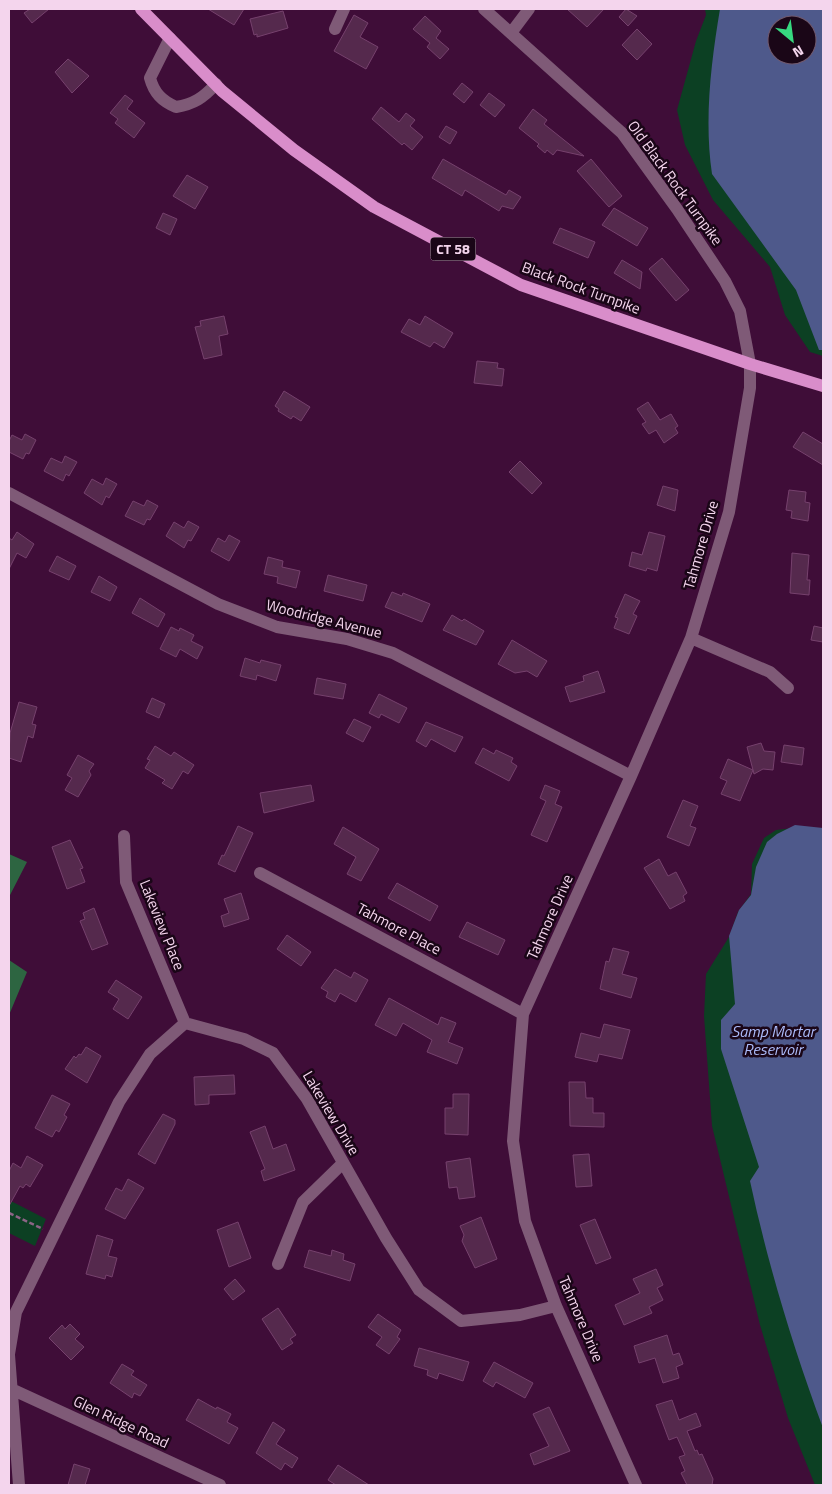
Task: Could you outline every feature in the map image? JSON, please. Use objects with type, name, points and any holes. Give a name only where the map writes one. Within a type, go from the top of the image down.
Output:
[{"type":"main road","name":"Black Rock Turnpike","points":[[141,9],[216,84],[294,150],[374,207],[521,285],[750,364],[823,386]]},
{"type":"street","points":[[335,30],[344,9]]},
{"type":"street","name":"Old Black Rock Turnpike","points":[[484,9],[622,133],[628,141],[677,209],[728,287],[741,316],[750,364]]},
{"type":"street","points":[[511,33],[530,9]]},
{"type":"street","points":[[170,38],[152,70],[150,78],[152,88],[159,96],[176,107],[189,105],[203,98],[216,84]]},
{"type":"street","name":"Tahmore Drive","points":[[636,1485],[556,1306],[526,1221],[513,1141],[523,1014],[632,776],[691,638],[729,512],[750,388],[750,364]]},
{"type":"street","name":"Woodridge Avenue","points":[[9,493],[218,604],[277,627],[347,639],[393,653],[632,776]]},
{"type":"street","points":[[691,638],[770,672],[788,688]]},
{"type":"street","name":"Lakeview Place","points":[[124,836],[126,882],[184,1023]]},
{"type":"street","name":"Tahmore Place","points":[[260,873],[523,1014]]},
{"type":"street","points":[[19,1485],[10,1388],[9,1354],[16,1312],[119,1102],[150,1054],[184,1023]]},
{"type":"street","name":"Lakeview Drive","points":[[184,1023],[244,1039],[273,1053],[307,1099],[419,1290],[461,1320],[520,1315],[556,1306]]},
{"type":"street","points":[[278,1264],[303,1202],[343,1163]]},
{"type":"street","name":"Glen Ridge Road","points":[[10,1388],[220,1485]]},
{"type":"path","points":[[9,1213],[54,1234]]},
{"type":"green space","points":[[705,9],[823,9],[823,356],[810,352],[785,315],[770,267],[713,200],[685,145],[677,110],[696,41],[706,15]]},
{"type":"green space","name":"Samp Mortar Reservoir","points":[[793,828],[823,841],[823,1485],[815,1485],[788,1418],[760,1325],[712,1126],[704,1016],[706,974],[729,937],[738,912],[751,894],[752,864],[764,838],[776,830]]},
{"type":"green space","points":[[9,854],[27,862],[9,897]]},
{"type":"green space","points":[[9,960],[27,972],[9,1015]]},
{"type":"green space","points":[[9,1200],[46,1219],[35,1246],[9,1233]]},
{"type":"water","points":[[720,9],[823,9],[823,350],[819,350],[796,290],[712,174],[709,133],[711,71]]},
{"type":"water","name":"Samp Mortar Reservoir","points":[[795,825],[823,828],[823,1428],[801,1367],[773,1275],[750,1181],[759,1167],[721,1049],[721,1020],[735,1004],[729,936],[739,910],[751,895],[756,867],[767,842],[777,834]]},
{"type":"building","points":[[30,9],[49,9],[32,23],[24,13]]},
{"type":"building","points":[[208,9],[244,9],[234,25]]},
{"type":"building","points":[[567,9],[604,9],[587,27]]},
{"type":"building","points":[[626,9],[637,16],[628,26],[619,17]]},
{"type":"building","points":[[283,11],[288,28],[257,37],[257,34],[254,35],[250,19]]},
{"type":"building","points":[[354,15],[368,23],[360,37],[378,47],[366,69],[334,51]]},
{"type":"building","points":[[425,16],[441,31],[436,38],[449,49],[440,59],[427,47],[430,43],[413,29]]},
{"type":"building","points":[[637,29],[652,44],[637,60],[622,45]]},
{"type":"building","points":[[68,59],[89,76],[72,93],[55,72]]},
{"type":"building","points":[[462,83],[473,92],[464,103],[453,94]]},
{"type":"building","points":[[489,93],[505,105],[495,117],[480,105]]},
{"type":"building","points":[[125,95],[133,101],[127,109],[145,123],[134,138],[115,123],[118,119],[110,113]]},
{"type":"building","points":[[381,107],[399,122],[406,113],[415,120],[410,126],[423,137],[412,150],[404,143],[402,145],[372,119]]},
{"type":"building","points":[[533,109],[547,120],[544,124],[584,156],[557,150],[553,155],[547,150],[545,153],[537,146],[539,144],[519,128]]},
{"type":"building","points":[[446,126],[457,132],[450,144],[439,137]]},
{"type":"building","points":[[443,159],[506,195],[509,190],[521,197],[513,209],[502,206],[499,211],[465,190],[462,196],[432,178]]},
{"type":"building","points":[[591,159],[622,196],[609,207],[577,171]]},
{"type":"building","points":[[187,175],[208,187],[195,209],[173,196]]},
{"type":"building","points":[[614,208],[648,228],[637,246],[602,225]]},
{"type":"building","points":[[163,213],[177,219],[170,235],[156,228]]},
{"type":"building","points":[[560,228],[595,242],[588,258],[553,243]]},
{"type":"building","points":[[662,258],[689,290],[676,301],[649,269]]},
{"type":"building","points":[[622,260],[642,272],[640,289],[614,273]]},
{"type":"building","points":[[224,316],[228,334],[219,336],[222,355],[204,359],[195,327],[201,326],[200,321]]},
{"type":"building","points":[[425,316],[453,333],[444,348],[434,342],[430,347],[401,332],[409,319],[420,325]]},
{"type":"building","points":[[477,361],[498,363],[497,368],[504,369],[502,386],[474,383]]},
{"type":"building","points":[[284,391],[310,407],[301,421],[293,416],[291,419],[278,411],[279,409],[275,406]]},
{"type":"building","points":[[648,402],[660,420],[671,414],[678,426],[675,428],[678,433],[664,443],[656,430],[649,434],[642,424],[646,422],[637,409]]},
{"type":"building","points":[[803,432],[823,444],[823,465],[793,447]]},
{"type":"building","points":[[25,434],[36,440],[29,454],[26,453],[23,459],[9,452],[9,441],[12,435],[22,440]]},
{"type":"building","points":[[65,456],[77,462],[69,476],[66,474],[63,481],[44,471],[51,458],[62,463]]},
{"type":"building","points":[[520,461],[542,483],[532,494],[509,472]]},
{"type":"building","points":[[106,478],[117,484],[109,498],[106,496],[102,505],[84,493],[92,479],[103,485]]},
{"type":"building","points":[[663,486],[678,490],[675,511],[657,505]]},
{"type":"building","points":[[789,490],[806,492],[805,502],[810,503],[808,521],[791,518],[792,511],[786,510]]},
{"type":"building","points":[[147,500],[158,506],[150,520],[147,519],[144,525],[125,516],[133,501],[144,506]]},
{"type":"building","points":[[188,521],[199,527],[191,541],[188,540],[184,548],[166,536],[174,522],[184,528]]},
{"type":"building","points":[[17,532],[34,544],[26,558],[17,553],[9,569],[9,538],[12,540]]},
{"type":"building","points":[[649,532],[665,536],[657,571],[647,568],[646,571],[629,566],[632,552],[642,555]]},
{"type":"building","points":[[229,535],[240,541],[229,561],[211,551],[218,538],[225,542]]},
{"type":"building","points":[[792,553],[809,555],[807,580],[810,580],[809,595],[790,593]]},
{"type":"building","points":[[57,556],[76,566],[69,580],[49,571]]},
{"type":"building","points":[[268,557],[283,561],[282,567],[300,571],[296,588],[277,583],[278,577],[264,574]]},
{"type":"building","points":[[328,575],[367,585],[363,601],[324,591]]},
{"type":"building","points":[[99,576],[117,587],[110,601],[91,592]]},
{"type":"building","points":[[392,592],[402,596],[403,593],[430,604],[422,622],[385,607]]},
{"type":"building","points":[[625,594],[640,601],[633,614],[637,616],[629,634],[614,628],[618,618],[615,617]]},
{"type":"building","points":[[140,598],[165,614],[158,627],[132,613]]},
{"type":"building","points":[[452,615],[462,621],[464,619],[484,631],[476,645],[443,630]]},
{"type":"building","points":[[814,626],[823,628],[823,642],[811,640]]},
{"type":"building","points":[[171,627],[179,631],[180,628],[194,635],[191,641],[203,647],[197,659],[180,649],[176,657],[160,649]]},
{"type":"building","points":[[512,640],[547,661],[537,677],[527,671],[515,673],[498,664]]},
{"type":"building","points":[[245,658],[260,663],[261,660],[281,665],[276,681],[257,675],[256,680],[240,676]]},
{"type":"building","points":[[598,671],[605,692],[570,702],[565,687],[584,681],[583,676]]},
{"type":"building","points":[[317,678],[346,684],[343,699],[314,694]]},
{"type":"building","points":[[379,694],[407,708],[399,723],[381,714],[379,718],[369,713]]},
{"type":"building","points":[[152,698],[165,704],[159,718],[146,712]]},
{"type":"building","points":[[19,702],[37,707],[32,724],[36,725],[33,738],[28,736],[21,762],[9,758],[10,733]]},
{"type":"building","points":[[354,719],[371,727],[363,742],[346,733]]},
{"type":"building","points":[[426,722],[463,737],[455,752],[431,739],[426,747],[416,741]]},
{"type":"building","points":[[761,743],[764,751],[775,752],[773,770],[763,769],[754,774],[747,747]]},
{"type":"building","points":[[784,745],[804,748],[802,765],[781,762]]},
{"type":"building","points":[[155,746],[171,756],[174,752],[194,765],[188,774],[183,771],[172,789],[162,783],[165,780],[145,768],[150,760],[147,759]]},
{"type":"building","points":[[483,748],[494,754],[496,750],[513,758],[511,762],[517,766],[509,781],[475,763]]},
{"type":"building","points":[[78,755],[94,764],[89,771],[91,775],[78,797],[65,790],[72,778],[67,775]]},
{"type":"building","points":[[728,759],[753,770],[740,801],[721,794],[727,781],[720,778]]},
{"type":"building","points":[[311,785],[314,801],[264,813],[260,793]]},
{"type":"building","points":[[545,785],[560,791],[555,804],[562,807],[547,842],[531,835],[546,801],[540,798]]},
{"type":"building","points":[[683,800],[698,806],[690,826],[696,828],[689,846],[667,837]]},
{"type":"building","points":[[238,826],[253,833],[235,872],[218,864],[222,855],[224,856]]},
{"type":"building","points":[[343,827],[379,849],[361,881],[347,874],[356,857],[334,844]]},
{"type":"building","points":[[70,840],[83,868],[80,869],[85,882],[67,889],[52,847]]},
{"type":"building","points":[[659,859],[668,876],[676,872],[687,893],[683,896],[685,901],[670,909],[644,868]]},
{"type":"building","points":[[397,883],[438,906],[430,921],[388,898]]},
{"type":"building","points":[[241,893],[249,919],[224,927],[221,916],[229,913],[224,899]]},
{"type":"building","points":[[94,908],[108,944],[92,950],[80,921],[85,919],[83,913]]},
{"type":"building","points":[[467,922],[505,940],[498,955],[459,937]]},
{"type":"building","points":[[287,935],[311,952],[301,966],[277,949]]},
{"type":"building","points":[[613,948],[629,952],[622,974],[637,978],[631,998],[600,989],[606,961],[609,962]]},
{"type":"building","points":[[335,969],[351,978],[354,972],[368,980],[356,1002],[340,993],[335,1002],[326,997],[328,992],[321,988]]},
{"type":"building","points":[[116,980],[142,997],[128,1019],[113,1009],[119,999],[108,992]]},
{"type":"building","points":[[389,998],[438,1025],[441,1017],[456,1023],[448,1042],[463,1048],[457,1064],[427,1052],[432,1040],[403,1023],[396,1036],[375,1025]]},
{"type":"building","points":[[604,1024],[630,1030],[622,1059],[599,1054],[597,1062],[575,1057],[581,1033],[600,1038]]},
{"type":"building","points":[[86,1047],[101,1056],[87,1083],[65,1069],[74,1056],[76,1058],[79,1054],[81,1055]]},
{"type":"building","points":[[234,1075],[235,1094],[209,1095],[209,1104],[195,1105],[194,1077]]},
{"type":"building","points":[[569,1082],[585,1082],[586,1098],[593,1098],[593,1113],[604,1113],[604,1127],[570,1126]]},
{"type":"building","points":[[453,1094],[469,1094],[468,1135],[445,1134],[445,1108],[453,1108]]},
{"type":"building","points":[[52,1095],[70,1104],[64,1115],[67,1117],[59,1132],[56,1130],[52,1137],[35,1128]]},
{"type":"building","points":[[163,1114],[175,1120],[175,1124],[155,1164],[138,1154]]},
{"type":"building","points":[[265,1126],[273,1149],[286,1144],[295,1170],[264,1181],[261,1171],[265,1169],[250,1132]]},
{"type":"building","points":[[589,1154],[592,1186],[576,1187],[573,1155]]},
{"type":"building","points":[[27,1156],[43,1165],[30,1187],[26,1184],[23,1188],[20,1186],[9,1206],[9,1171],[13,1163],[21,1168]]},
{"type":"building","points":[[470,1158],[475,1197],[459,1199],[457,1187],[449,1188],[446,1162]]},
{"type":"building","points":[[128,1179],[144,1188],[125,1219],[105,1209],[116,1188],[122,1191]]},
{"type":"building","points":[[481,1217],[497,1259],[475,1268],[462,1241],[464,1235],[460,1226]]},
{"type":"building","points":[[595,1219],[611,1258],[596,1264],[580,1225]]},
{"type":"building","points":[[238,1222],[251,1258],[229,1267],[217,1230]]},
{"type":"building","points":[[97,1235],[113,1240],[108,1256],[117,1258],[112,1277],[106,1275],[105,1279],[86,1274]]},
{"type":"building","points":[[309,1250],[331,1256],[332,1250],[344,1254],[343,1260],[355,1264],[350,1281],[304,1267]]},
{"type":"building","points":[[656,1269],[663,1285],[657,1288],[663,1300],[649,1307],[652,1313],[624,1325],[615,1305],[640,1293],[633,1279]]},
{"type":"building","points":[[235,1279],[245,1291],[233,1300],[224,1289]]},
{"type":"building","points":[[278,1308],[296,1335],[290,1339],[293,1343],[282,1350],[262,1319]]},
{"type":"building","points":[[378,1314],[401,1330],[397,1337],[400,1339],[389,1354],[376,1345],[382,1337],[368,1327]]},
{"type":"building","points":[[70,1324],[80,1334],[75,1339],[84,1347],[71,1360],[49,1338],[62,1325],[65,1329]]},
{"type":"building","points":[[667,1335],[673,1355],[679,1353],[683,1364],[676,1367],[679,1378],[663,1383],[655,1358],[639,1363],[634,1346]]},
{"type":"building","points":[[419,1348],[469,1362],[463,1381],[439,1373],[437,1379],[427,1375],[428,1370],[414,1366]]},
{"type":"building","points":[[494,1362],[533,1383],[525,1398],[496,1382],[493,1387],[483,1381]]},
{"type":"building","points":[[122,1364],[134,1371],[131,1375],[147,1385],[140,1396],[134,1393],[132,1398],[110,1383]]},
{"type":"building","points":[[198,1399],[216,1409],[217,1407],[231,1414],[227,1422],[238,1428],[229,1444],[186,1420]]},
{"type":"building","points":[[672,1400],[679,1420],[696,1413],[701,1426],[687,1431],[695,1451],[697,1450],[699,1455],[702,1454],[713,1479],[712,1485],[687,1485],[681,1473],[685,1471],[679,1457],[685,1455],[677,1437],[669,1440],[656,1405]]},
{"type":"building","points":[[549,1407],[570,1451],[534,1465],[530,1454],[549,1446],[533,1414]]},
{"type":"building","points":[[273,1422],[285,1430],[276,1444],[298,1458],[292,1468],[285,1463],[281,1470],[256,1453]]},
{"type":"building","points":[[74,1464],[90,1469],[85,1485],[68,1485]]},
{"type":"building","points":[[338,1465],[369,1485],[336,1485],[328,1480]]}]
